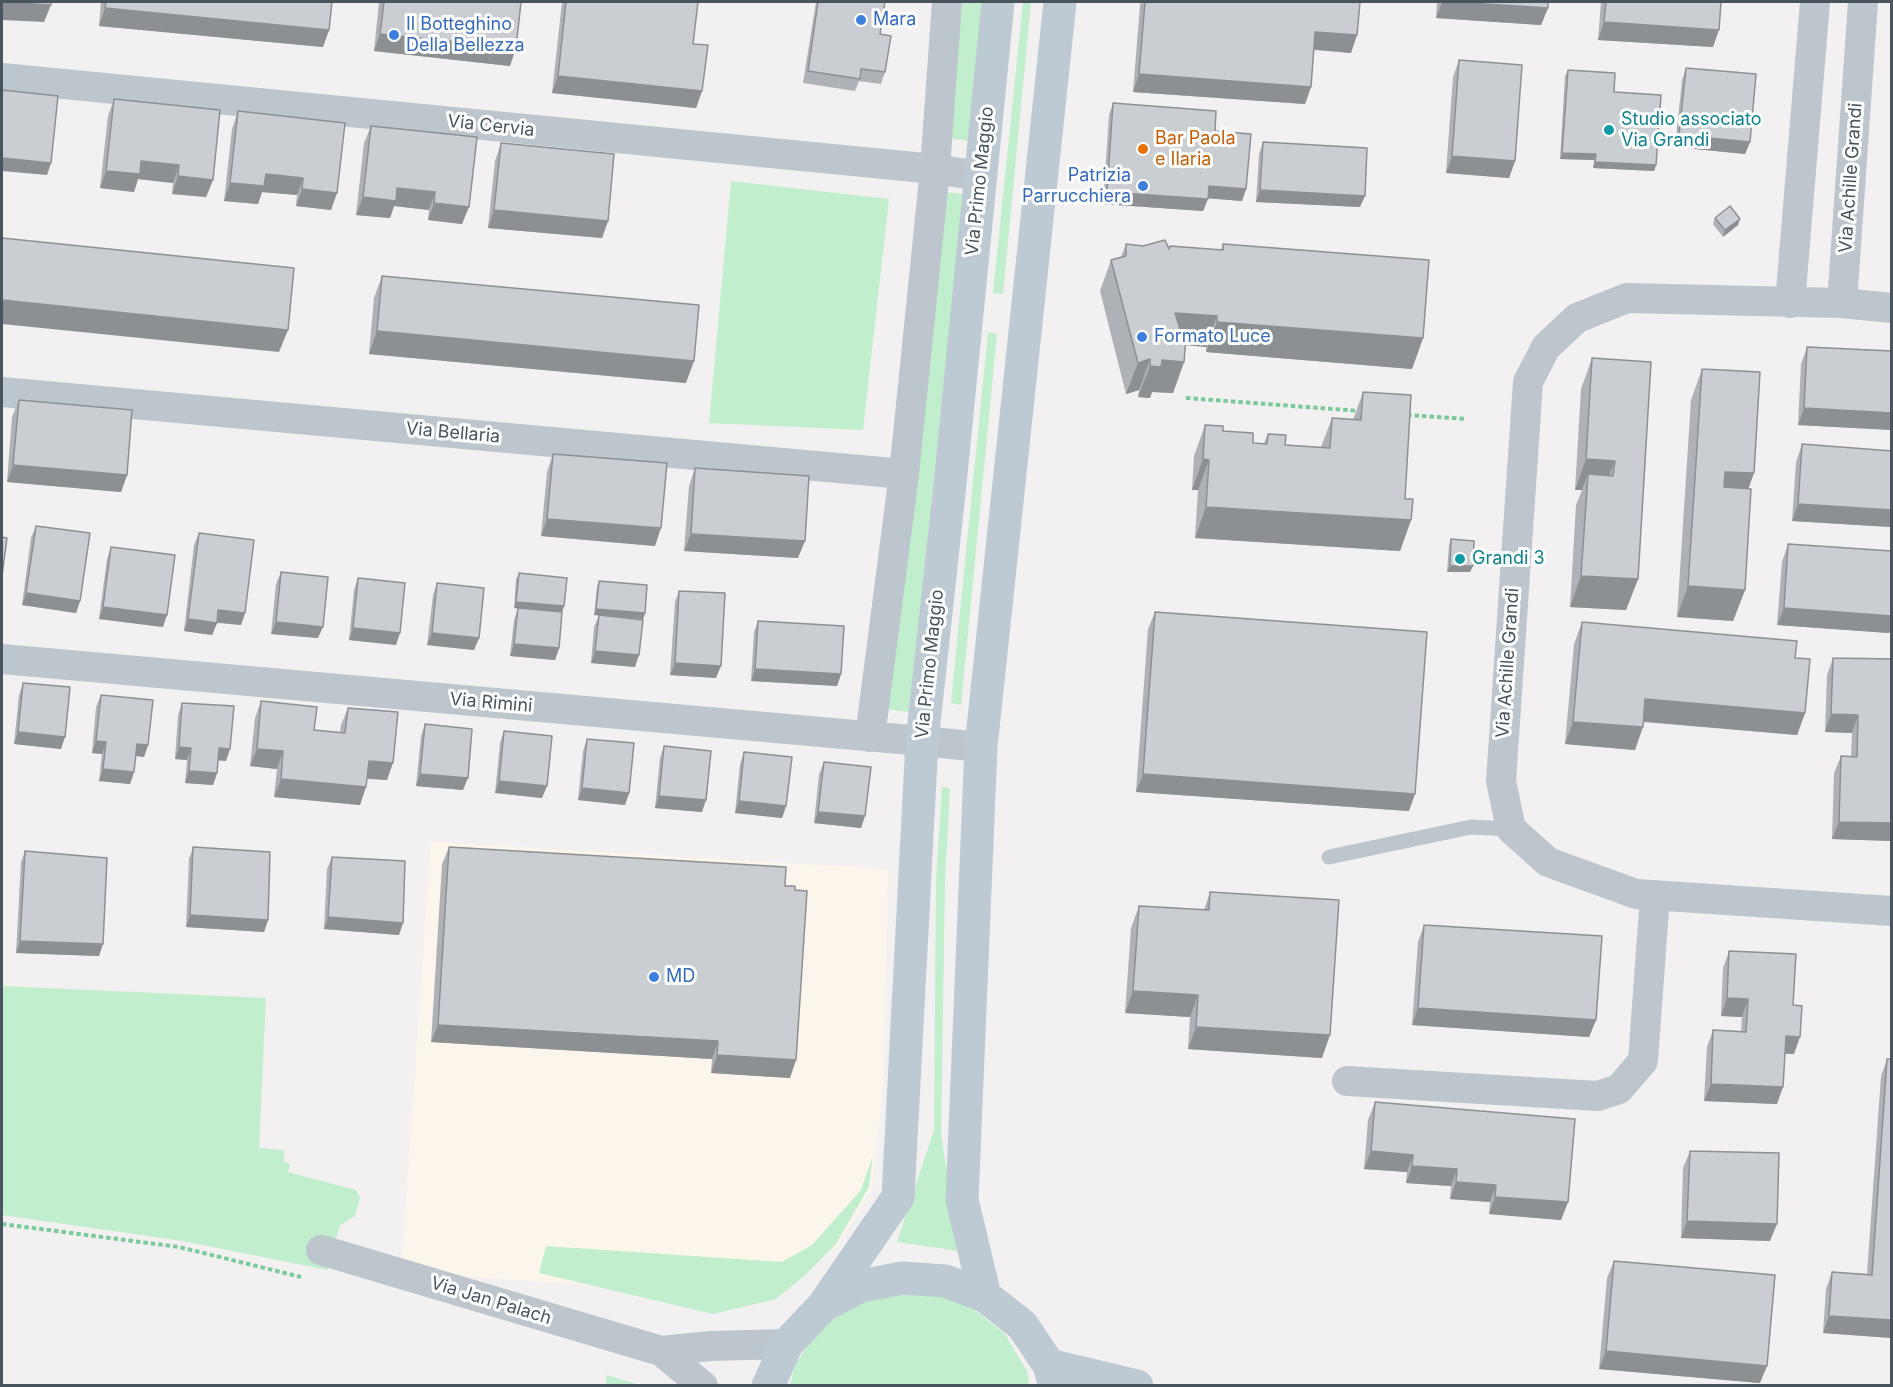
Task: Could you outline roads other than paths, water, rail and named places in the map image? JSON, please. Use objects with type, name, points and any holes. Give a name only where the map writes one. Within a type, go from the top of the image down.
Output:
[{"type":"street","points":[[870,737],[904,474],[935,169],[947,2]]},
{"type":"street","name":"Via Primo Maggio","points":[[768,1386],[787,1344],[823,1306],[898,1197],[922,741],[998,2]]},
{"type":"street","points":[[985,1296],[962,1200],[981,747],[1060,2]]},
{"type":"street","points":[[1791,303],[1815,2]]},
{"type":"street","name":"Via Achille Grandi","points":[[1511,829],[1501,781],[1528,382],[1546,347],[1577,318],[1626,298],[1842,303],[1863,2]]},
{"type":"street","name":"Via Cervia","points":[[2,78],[935,169],[980,176]]},
{"type":"street","points":[[1842,303],[1892,308]]},
{"type":"street","name":"Via Bellaria","points":[[2,392],[904,474]]},
{"type":"street","name":"Via Rimini","points":[[2,659],[981,747]]},
{"type":"street","points":[[1511,829],[1548,862],[1636,894],[1892,911]]},
{"type":"street","points":[[1347,1082],[1598,1096],[1619,1089],[1643,1061],[1654,895]]},
{"type":"street","name":"Via Jan Palach","points":[[321,1250],[661,1351],[710,1346],[787,1344]]},
{"type":"street","name":"Via Primo Maggio","points":[[823,1306],[861,1286],[902,1278],[945,1281],[985,1296],[1022,1325],[1052,1375]]},
{"type":"street","name":"Via Jan Palach","points":[[661,1351],[703,1386]]},
{"type":"street","points":[[1052,1375],[1137,1386]]},
{"type":"lane","points":[[1329,857],[1471,827],[1511,829]]},
{"type":"place","name":"Mara","points":[[861,20]]},
{"type":"place","name":"Il Botteghino Della Bellezza","points":[[394,35]]},
{"type":"place","name":"Studio associato Via Grandi","points":[[1609,130]]},
{"type":"place","name":"Bar Paola e Ilaria","points":[[1143,149]]},
{"type":"place","name":"Patrizia Parrucchiera","points":[[1143,186]]},
{"type":"place","name":"Formato Luce","points":[[1142,337]]},
{"type":"place","name":"Grandi 3","points":[[1460,559]]},
{"type":"place","name":"MD","points":[[654,977]]}]
